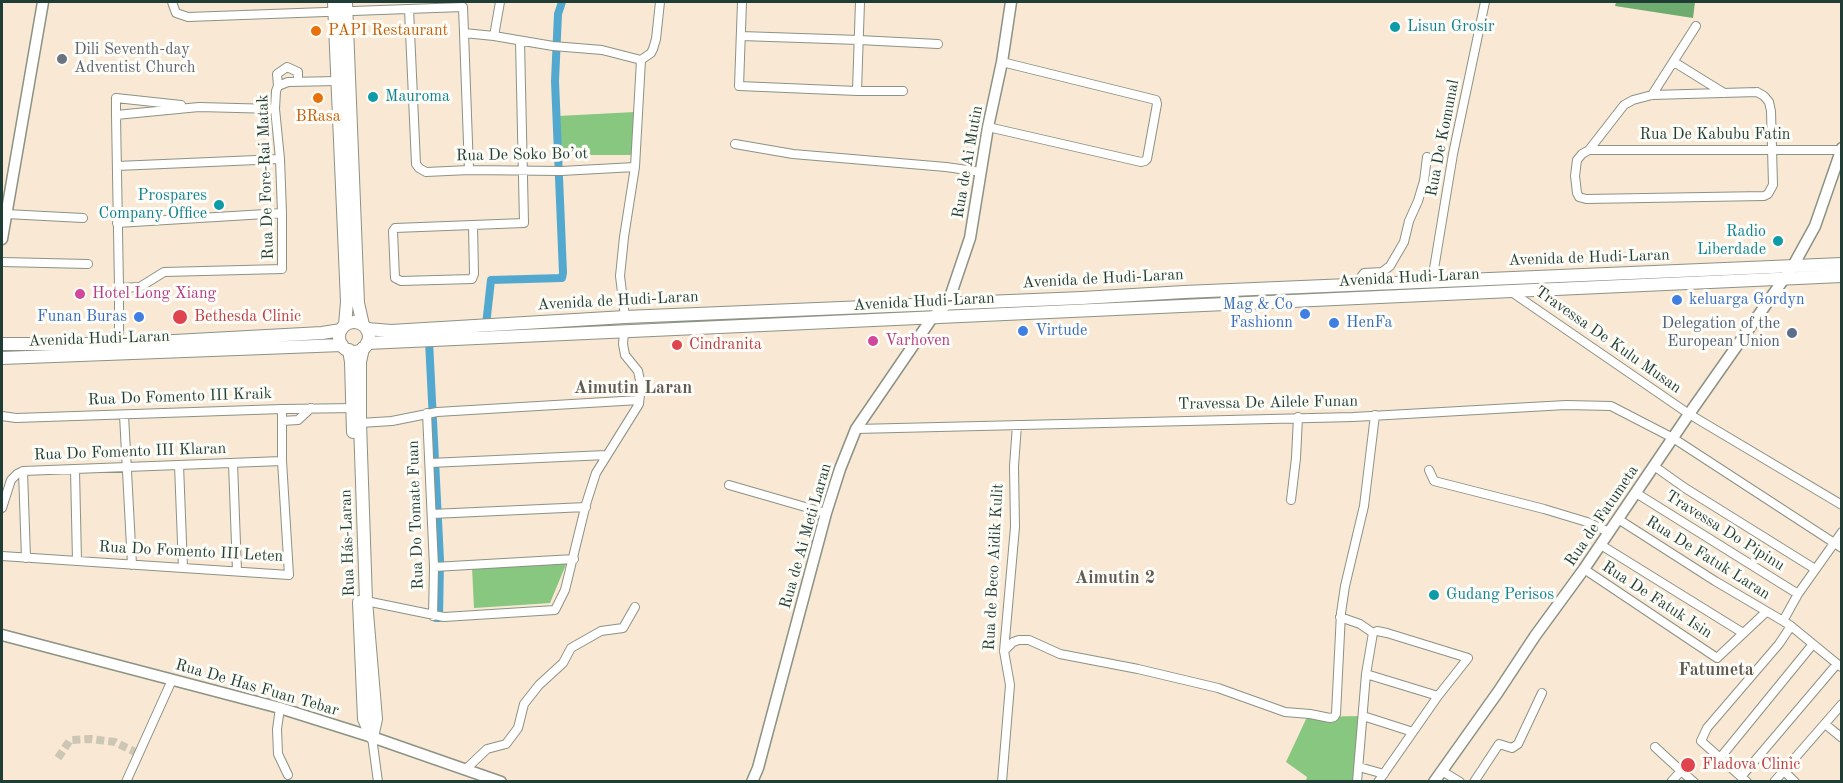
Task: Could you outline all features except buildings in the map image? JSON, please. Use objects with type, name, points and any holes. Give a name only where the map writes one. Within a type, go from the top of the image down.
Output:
[{"type":"main road","points":[[340,6],[347,302],[340,338],[346,348],[353,351],[365,346],[369,339],[358,303],[342,88]]},
{"type":"main road","name":"Avenida de Hudi-Laran","points":[[365,327],[391,331],[625,317],[1842,264]]},
{"type":"main road","name":"Avenida Hudi-Laran","points":[[365,346],[1842,276]]},
{"type":"main road","points":[[2,344],[119,344],[322,333],[343,328],[354,322],[365,327]]},
{"type":"main road","name":"Rua Hás-Laran","points":[[365,346],[360,362],[356,408],[360,423],[364,719],[372,737]]},
{"type":"main road","name":"Avenida Hudi-Laran","points":[[2,358],[346,348]]},
{"type":"main road","name":"Rua Hás-Laran","points":[[346,348],[351,362],[356,408],[362,600]]},
{"type":"street","points":[[2,239],[43,2]]},
{"type":"street","points":[[172,2],[176,13],[188,16],[340,6],[409,9],[450,4],[463,7],[469,170]]},
{"type":"street","points":[[494,36],[500,2]]},
{"type":"street","points":[[464,33],[557,47],[602,50],[641,60],[653,49],[660,2]]},
{"type":"street","points":[[742,2],[740,86],[903,91]]},
{"type":"street","points":[[858,91],[860,2]]},
{"type":"street","name":"Rua de Ai Mutin","points":[[932,318],[948,303],[970,238],[988,127],[1002,62],[1010,2]]},
{"type":"street","name":"Rua De Komunal","points":[[1432,281],[1453,154],[1485,2]]},
{"type":"street","name":"Rua De Soko Bo’ot","points":[[409,9],[416,164],[419,168],[426,172],[635,166]]},
{"type":"street","points":[[1652,95],[1696,26]]},
{"type":"street","points":[[741,36],[938,44]]},
{"type":"street","points":[[474,225],[474,274],[472,279],[401,281],[394,278],[393,231],[395,228],[524,223],[520,41]]},
{"type":"street","points":[[625,317],[621,276],[624,237],[635,166],[641,60]]},
{"type":"street","points":[[988,127],[1141,162],[1147,159],[1156,100],[1002,62]]},
{"type":"street","points":[[1674,62],[1724,93]]},
{"type":"street","points":[[278,86],[277,74],[287,67],[298,72],[298,81]]},
{"type":"street","name":"Rua De Fore-Rai Matak","points":[[119,288],[140,287],[164,272],[280,270],[283,267],[282,213],[275,109],[278,86],[298,81],[342,88]]},
{"type":"street","points":[[1724,93],[1757,93],[1769,102],[1773,185],[1768,194],[1764,196],[1586,199],[1579,197],[1575,176],[1578,160],[1589,150],[1624,105],[1652,95],[1724,93]]},
{"type":"street","points":[[119,344],[116,98],[199,107],[275,109]]},
{"type":"street","points":[[116,115],[199,107]]},
{"type":"street","points":[[735,144],[793,154],[981,172]]},
{"type":"street","name":"Rua De Kabubu Fatin","points":[[1589,150],[1841,149]]},
{"type":"street","name":"Rua de Fatumeta","points":[[1434,782],[1793,266],[1815,226],[1841,149]]},
{"type":"street","points":[[1356,284],[1364,273],[1382,272],[1390,266],[1404,242],[1424,181],[1427,157]]},
{"type":"street","points":[[117,166],[280,159]]},
{"type":"street","points":[[117,223],[282,213]]},
{"type":"street","points":[[6,214],[83,218]]},
{"type":"street","points":[[2,262],[88,264]]},
{"type":"street","name":"Travessa De Kulu Musan","points":[[1510,290],[1689,414],[1842,505]]},
{"type":"street","name":"Rua de Ai Meti Laran","points":[[752,782],[758,768],[826,513],[840,469],[856,429],[932,318]]},
{"type":"street","points":[[362,600],[444,617],[555,610],[565,590],[596,473],[639,404],[641,385],[638,371],[626,355],[623,344],[624,332]]},
{"type":"street","points":[[360,423],[392,421],[432,412],[639,400]]},
{"type":"street","name":"Travessa De Ailele Funan","points":[[856,429],[1353,417],[1566,405],[1611,406],[1673,438],[1838,545]]},
{"type":"street","points":[[282,421],[298,420],[312,408]]},
{"type":"street","name":"Rua Do Fomento III Kraik","points":[[2,416],[16,418],[356,408]]},
{"type":"street","name":"Rua Do Fomento III Leten","points":[[2,556],[289,574],[282,461],[282,409]]},
{"type":"street","name":"Rua Do Tomate Fuan","points":[[432,412],[439,566],[433,616]]},
{"type":"street","points":[[124,415],[132,565]]},
{"type":"street","points":[[1004,651],[1013,642],[1029,640],[1060,654],[1218,688],[1285,712],[1334,717],[1336,714],[1340,617],[1364,506],[1375,415]]},
{"type":"street","points":[[1291,500],[1298,417]]},
{"type":"street","name":"Rua de Beco Aidik Kulit","points":[[1002,782],[1010,685],[1004,651],[1015,526],[1014,466],[1017,425]]},
{"type":"street","points":[[435,463],[606,455]]},
{"type":"street","name":"Rua Do Fomento III Klaran","points":[[2,508],[11,480],[23,471],[282,461]]},
{"type":"street","points":[[233,463],[237,571]]},
{"type":"street","points":[[180,465],[183,568]]},
{"type":"street","points":[[1654,466],[1685,488],[1815,568]]},
{"type":"street","points":[[75,470],[77,561]]},
{"type":"street","points":[[1429,470],[1434,481],[1544,508],[1609,532]]},
{"type":"street","points":[[23,471],[26,558]]},
{"type":"street","points":[[729,485],[826,513]]},
{"type":"street","name":"Travessa Do Pipinu","points":[[1636,493],[1798,594]]},
{"type":"street","points":[[436,514],[586,507]]},
{"type":"street","name":"Rua De Fatuk Laran","points":[[1618,519],[1787,624],[1839,665]]},
{"type":"street","points":[[1839,665],[1744,779],[1701,741],[1707,728],[1779,644],[1798,594],[1815,568],[1838,545],[1842,532]]},
{"type":"street","points":[[1600,545],[1743,633]]},
{"type":"street","points":[[439,566],[574,559]]},
{"type":"street","name":"Rua De Fatuk Isin","points":[[1584,569],[1717,658],[1766,612]]},
{"type":"street","points":[[466,768],[487,749],[506,744],[519,728],[524,704],[539,685],[563,663],[571,648],[601,631],[623,628],[635,607]]},
{"type":"street","points":[[1340,617],[1360,624],[1373,633]]},
{"type":"street","points":[[1359,767],[1381,778],[1438,696],[1468,658],[1387,633],[1377,631],[1373,633]]},
{"type":"street","points":[[1357,782],[1366,674],[1373,633]]},
{"type":"street","name":"Rua De Has Fuan Tebar","points":[[2,635],[280,708],[466,768],[501,782]]},
{"type":"street","points":[[1720,758],[1814,644]]},
{"type":"street","points":[[1366,674],[1438,696]]},
{"type":"street","points":[[126,782],[172,680]]},
{"type":"street","points":[[1474,782],[1499,744],[1512,748],[1518,744],[1542,693]]},
{"type":"street","points":[[1774,782],[1842,704]]},
{"type":"street","points":[[280,708],[277,729],[278,754],[288,775]]},
{"type":"street","points":[[1363,716],[1413,732]]},
{"type":"street","points":[[1825,724],[1842,738]]},
{"type":"street","name":"Rua Hás-Laran","points":[[372,737],[378,782]]},
{"type":"street","points":[[1655,747],[1694,782]]},
{"type":"street","points":[[1442,771],[1460,782]]},
{"type":"street","points":[[1671,782],[1681,771]]},
{"type":"street","points":[[1784,771],[1795,782]]},
{"type":"green space","points":[[1616,2],[1695,2],[1693,18],[1615,6]]},
{"type":"green space","points":[[635,112],[633,155],[561,155],[558,116]]},
{"type":"green space","points":[[567,562],[550,603],[474,608],[472,567]]},
{"type":"green space","points":[[1363,716],[1357,781],[1306,781],[1307,777],[1286,762],[1307,717]]},
{"type":"waterway","points":[[486,325],[491,280],[562,278],[555,81],[558,14],[562,2]]},
{"type":"waterway","points":[[429,341],[440,560],[439,618],[436,618]]},
{"type":"tunnel","points":[[58,758],[70,740],[91,739],[115,742],[139,754]]},
{"type":"place","name":"Lisun Grosir","points":[[1395,27]]},
{"type":"place","name":"PAPI Restaurant","points":[[316,31]]},
{"type":"place","name":"Dili Seventh-day Adventist Church","points":[[62,59]]},
{"type":"place","name":"Mauroma","points":[[373,97]]},
{"type":"place","name":"BRasa","points":[[318,98]]},
{"type":"place","name":"Prospares Company Office","points":[[219,205]]},
{"type":"place","name":"Radio Liberdade","points":[[1778,241]]},
{"type":"place","name":"Hotel Long Xiang","points":[[80,294]]},
{"type":"place","name":"keluarga Gordyn","points":[[1677,300]]},
{"type":"place","name":"Mag & Co Fashionn","points":[[1305,314]]},
{"type":"place","name":"Funan Buras","points":[[139,317]]},
{"type":"place","name":"Bethesda Clinic","points":[[180,317]]},
{"type":"place","name":"HenFa","points":[[1334,323]]},
{"type":"place","name":"Virtude","points":[[1023,331]]},
{"type":"place","name":"Delegation of the European Union","points":[[1792,333]]},
{"type":"place","name":"Varhoven","points":[[873,341]]},
{"type":"place","name":"Cindranita","points":[[677,345]]},
{"type":"place","name":"Gudang Perisos","points":[[1434,595]]},
{"type":"place","name":"Fladova Clinic","points":[[1688,765]]},
{"type":"district","name":"Aimutin Laran","points":[[633,388]]},
{"type":"district","name":"Aimutin 2","points":[[1115,578]]},
{"type":"district","name":"Fatumeta","points":[[1716,670]]}]
